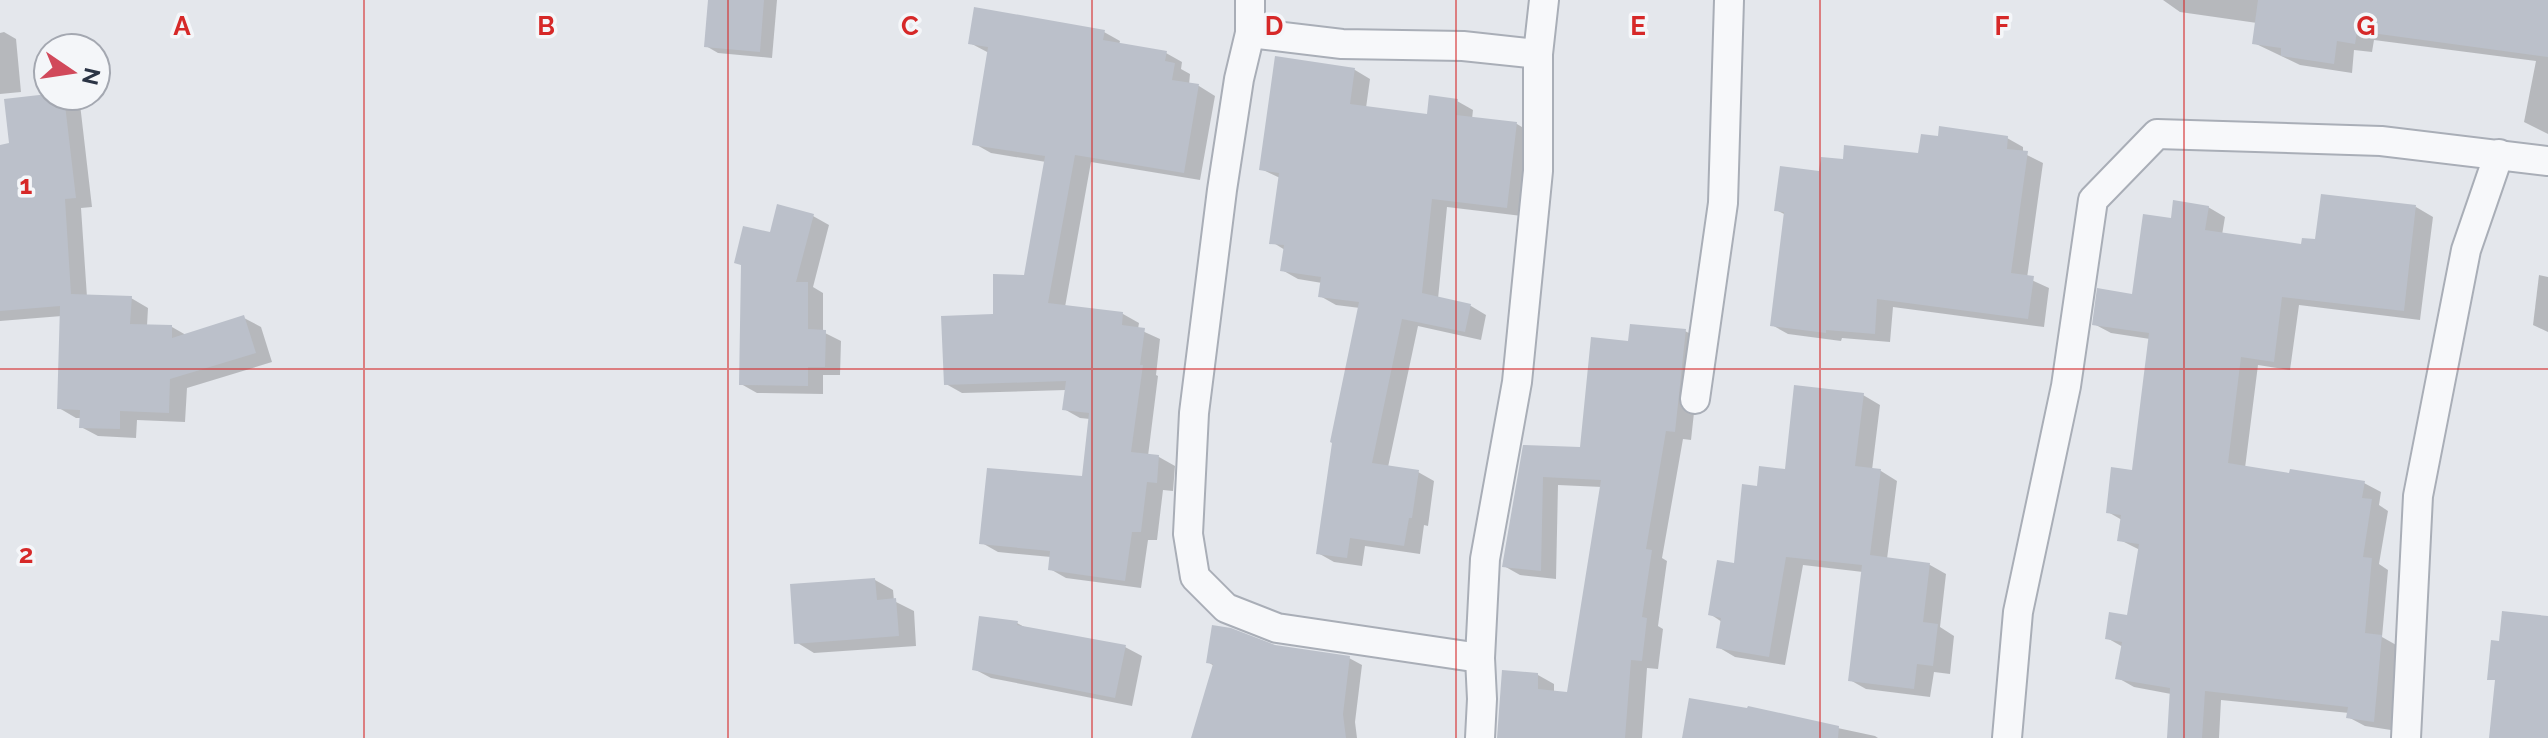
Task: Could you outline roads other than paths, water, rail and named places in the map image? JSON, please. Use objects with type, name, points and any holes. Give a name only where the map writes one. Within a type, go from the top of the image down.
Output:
[{"type":"street","points":[[1250,0],[1250,33],[1239,79],[1226,162],[1194,413],[1188,534],[1195,577],[1226,608],[1277,628],[1480,658]]},
{"type":"street","points":[[1480,738],[1485,559],[1519,367],[1538,171],[1538,54],[1544,0]]},
{"type":"street","points":[[1695,399],[1723,203],[1729,0]]},
{"type":"street","points":[[1250,33],[1342,44],[1463,46],[1538,54]]},
{"type":"street","points":[[2007,738],[2018,612],[2066,386],[2093,200],[2157,134],[2381,141],[2548,161]]},
{"type":"street","points":[[2406,738],[2418,496],[2466,250],[2499,154]]}]
